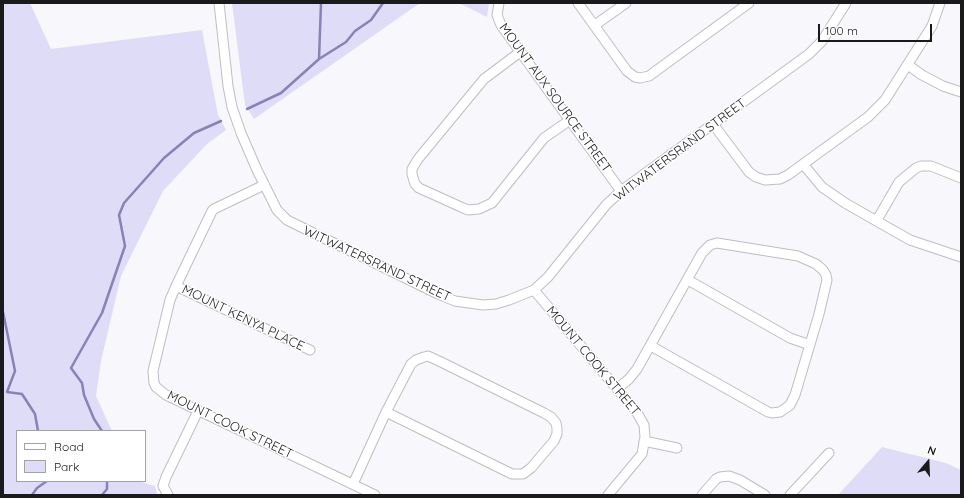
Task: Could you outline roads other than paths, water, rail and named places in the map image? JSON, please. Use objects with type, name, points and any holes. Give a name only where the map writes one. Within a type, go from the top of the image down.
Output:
[{"type":"street","name":"WITWATERSRAND STREET","points":[[219,3],[228,86],[232,107],[241,133],[277,210],[287,220],[431,291],[455,301],[483,305],[496,304],[534,290],[548,277],[606,205],[621,191],[786,71],[816,47],[822,41],[846,3]]},
{"type":"street","name":"MOUNT AUX SOURCE STREET","points":[[499,3],[497,12],[501,25],[621,191]]},
{"type":"street","points":[[578,3],[627,71],[635,77],[649,76],[749,3]]},
{"type":"street","points":[[595,25],[626,3]]},
{"type":"street","points":[[713,124],[749,172],[756,177],[765,180],[780,179],[868,117],[879,107],[889,96],[932,26],[940,3]]},
{"type":"street","points":[[520,52],[484,79],[418,159],[412,169],[414,184],[418,188],[468,210],[479,209],[492,202],[544,138],[570,120]]},
{"type":"street","points":[[908,65],[922,75],[943,86],[961,92]]},
{"type":"street","points":[[803,164],[828,193],[910,240],[961,257]]},
{"type":"street","points":[[877,220],[899,182],[916,168],[920,166],[931,166],[961,178]]},
{"type":"street","name":"MOUNT COOK STREET","points":[[264,185],[212,211],[170,300],[153,371],[154,383],[160,391],[166,395],[375,495]]},
{"type":"street","points":[[617,389],[629,379],[637,369],[705,249],[710,245],[717,243],[798,256],[816,264],[823,270],[828,280],[793,401],[786,409],[776,413],[768,412],[651,346]]},
{"type":"street","points":[[688,280],[790,338],[810,345]]},
{"type":"street","name":"MOUNT KENYA PLACE","points":[[176,286],[310,350]]},
{"type":"street","name":"MOUNT COOK STREET","points":[[534,290],[636,411],[644,425],[642,454],[608,495]]},
{"type":"street","points":[[353,484],[386,412],[411,364],[420,358],[428,356],[551,417],[557,426],[557,434],[554,441],[531,468],[523,474],[512,474],[386,412]]},
{"type":"street","points":[[168,495],[163,486],[166,477],[198,411]]},
{"type":"street","points":[[644,441],[677,448]]},
{"type":"street","points":[[790,495],[829,453]]},
{"type":"street","points":[[702,495],[716,479],[729,476],[737,478],[766,495]]},
{"type":"waterway","points":[[247,109],[281,93],[319,59],[321,3]]},
{"type":"waterway","points":[[319,59],[346,42],[355,31],[371,20],[383,3]]},
{"type":"waterway","points":[[101,430],[94,419],[84,395],[82,383],[71,368],[102,313],[125,246],[119,215],[124,203],[164,158],[194,133],[221,121]]},
{"type":"waterway","points":[[3,312],[15,371],[7,392],[22,394],[35,414],[38,430]]},
{"type":"waterway","points":[[32,495],[37,488],[46,482]]},
{"type":"waterway","points":[[102,495],[107,489],[107,482]]}]
